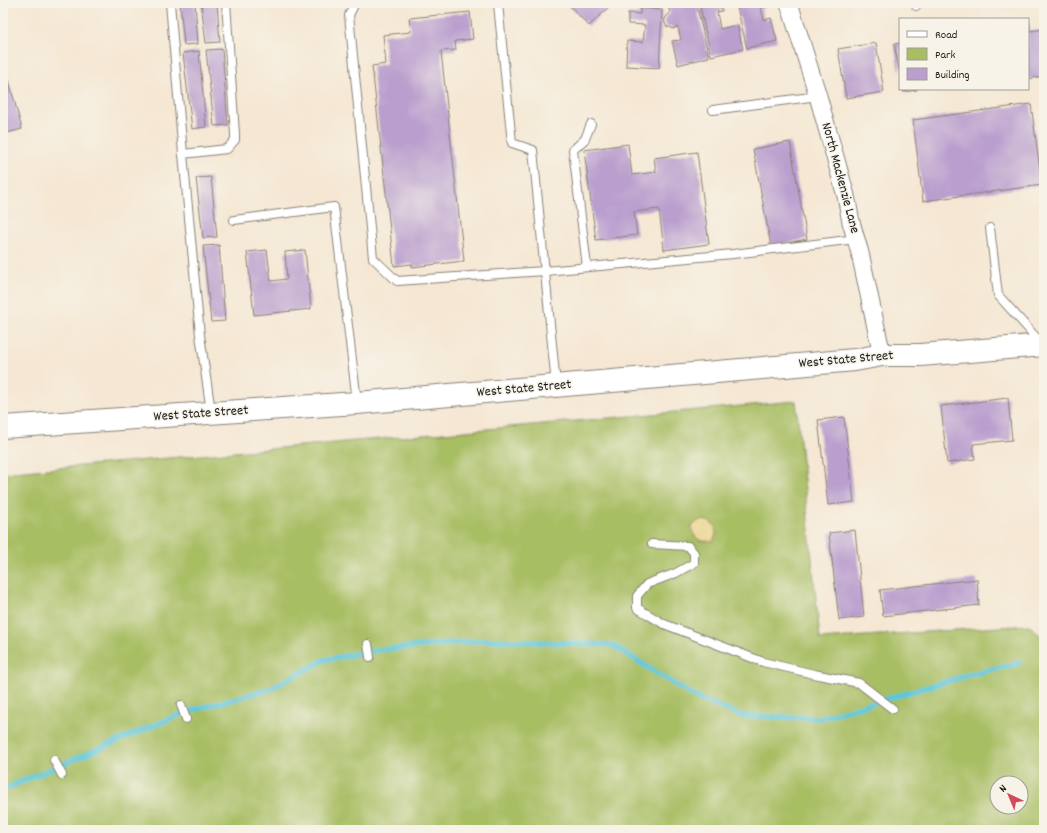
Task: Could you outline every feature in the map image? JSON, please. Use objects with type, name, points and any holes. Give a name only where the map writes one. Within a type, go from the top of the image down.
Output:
[{"type":"main road","name":"West State Street","points":[[3,427],[357,403],[855,360],[882,355],[920,355],[1044,345]]},
{"type":"street","name":"North Mackenzie Lane","points":[[789,3],[818,96],[846,196],[882,355]]},
{"type":"lane","points":[[170,3],[200,335],[211,413]]},
{"type":"lane","points":[[183,154],[227,149],[235,140],[226,3]]},
{"type":"lane","points":[[356,3],[349,15],[373,258],[397,281],[545,271],[741,254],[856,239]]},
{"type":"lane","points":[[497,3],[512,143],[533,150],[556,386]]},
{"type":"lane","points":[[713,110],[818,96]]},
{"type":"lane","points":[[587,267],[573,150],[585,140],[591,124]]},
{"type":"lane","points":[[234,220],[334,207],[357,403]]},
{"type":"lane","points":[[990,228],[998,295],[1044,345]]},
{"type":"lane","points":[[652,544],[688,546],[694,553],[694,563],[676,573],[647,584],[637,596],[637,608],[664,624],[763,662],[859,683],[894,710]]},
{"type":"lane","points":[[368,644],[370,657]]},
{"type":"lane","points":[[181,705],[186,719]]},
{"type":"lane","points":[[54,760],[62,775]]},
{"type":"green space","points":[[796,401],[820,639],[1029,625],[1044,639],[1044,830],[3,830],[3,473]]},
{"type":"sand","points":[[700,520],[708,521],[715,526],[716,534],[713,541],[698,539],[692,531],[691,526]]},
{"type":"building","points":[[180,3],[195,3],[198,44],[184,45]]},
{"type":"building","points":[[201,3],[217,3],[220,42],[206,43]]},
{"type":"building","points":[[567,3],[613,3],[589,26]]},
{"type":"building","points":[[676,3],[696,3],[709,57],[678,65],[672,41],[681,40],[678,27],[672,29],[671,27],[667,27],[664,21],[670,13],[668,5]]},
{"type":"building","points":[[699,3],[721,3],[722,11],[717,12],[720,29],[737,25],[743,49],[711,56]]},
{"type":"building","points":[[736,3],[769,3],[767,7],[761,8],[764,20],[771,18],[777,41],[747,48]]},
{"type":"building","points":[[640,8],[662,10],[659,68],[626,66],[627,41],[643,42],[645,25],[628,24],[628,13],[640,14]]},
{"type":"building","points":[[470,12],[473,39],[455,41],[456,50],[441,51],[464,261],[412,267],[412,264],[394,266],[372,66],[386,64],[383,35],[411,32],[409,18]]},
{"type":"building","points":[[1029,23],[1030,31],[1044,29],[1044,76],[1029,79]]},
{"type":"building","points":[[876,43],[884,92],[846,98],[838,49]]},
{"type":"building","points":[[899,43],[899,70],[894,44]]},
{"type":"building","points":[[222,49],[228,125],[214,126],[206,50]]},
{"type":"building","points":[[199,51],[206,127],[192,129],[183,53]]},
{"type":"building","points":[[3,59],[22,129],[3,134]]},
{"type":"building","points":[[903,90],[917,90],[904,92]]},
{"type":"building","points":[[1031,104],[1042,185],[923,201],[913,120]]},
{"type":"building","points":[[790,142],[807,239],[771,246],[753,149]]},
{"type":"building","points":[[628,144],[632,175],[656,172],[654,158],[697,152],[709,244],[664,250],[659,209],[634,212],[637,235],[596,240],[584,150]]},
{"type":"building","points":[[211,177],[217,237],[203,238],[196,178]]},
{"type":"building","points":[[219,245],[225,321],[211,322],[203,246]]},
{"type":"building","points":[[267,250],[271,281],[287,279],[285,252],[305,250],[311,309],[254,315],[247,252]]},
{"type":"building","points":[[1008,398],[1012,440],[973,444],[975,459],[947,463],[941,406]]},
{"type":"building","points":[[844,417],[854,502],[828,505],[818,420]]},
{"type":"building","points":[[855,530],[864,617],[839,620],[829,533]]},
{"type":"building","points":[[977,579],[979,605],[883,616],[880,590]]},
{"type":"waterway","points":[[3,790],[186,712],[270,689],[324,660],[377,650],[488,640],[612,645],[695,697],[742,716],[820,718],[972,674],[1019,663]]}]
